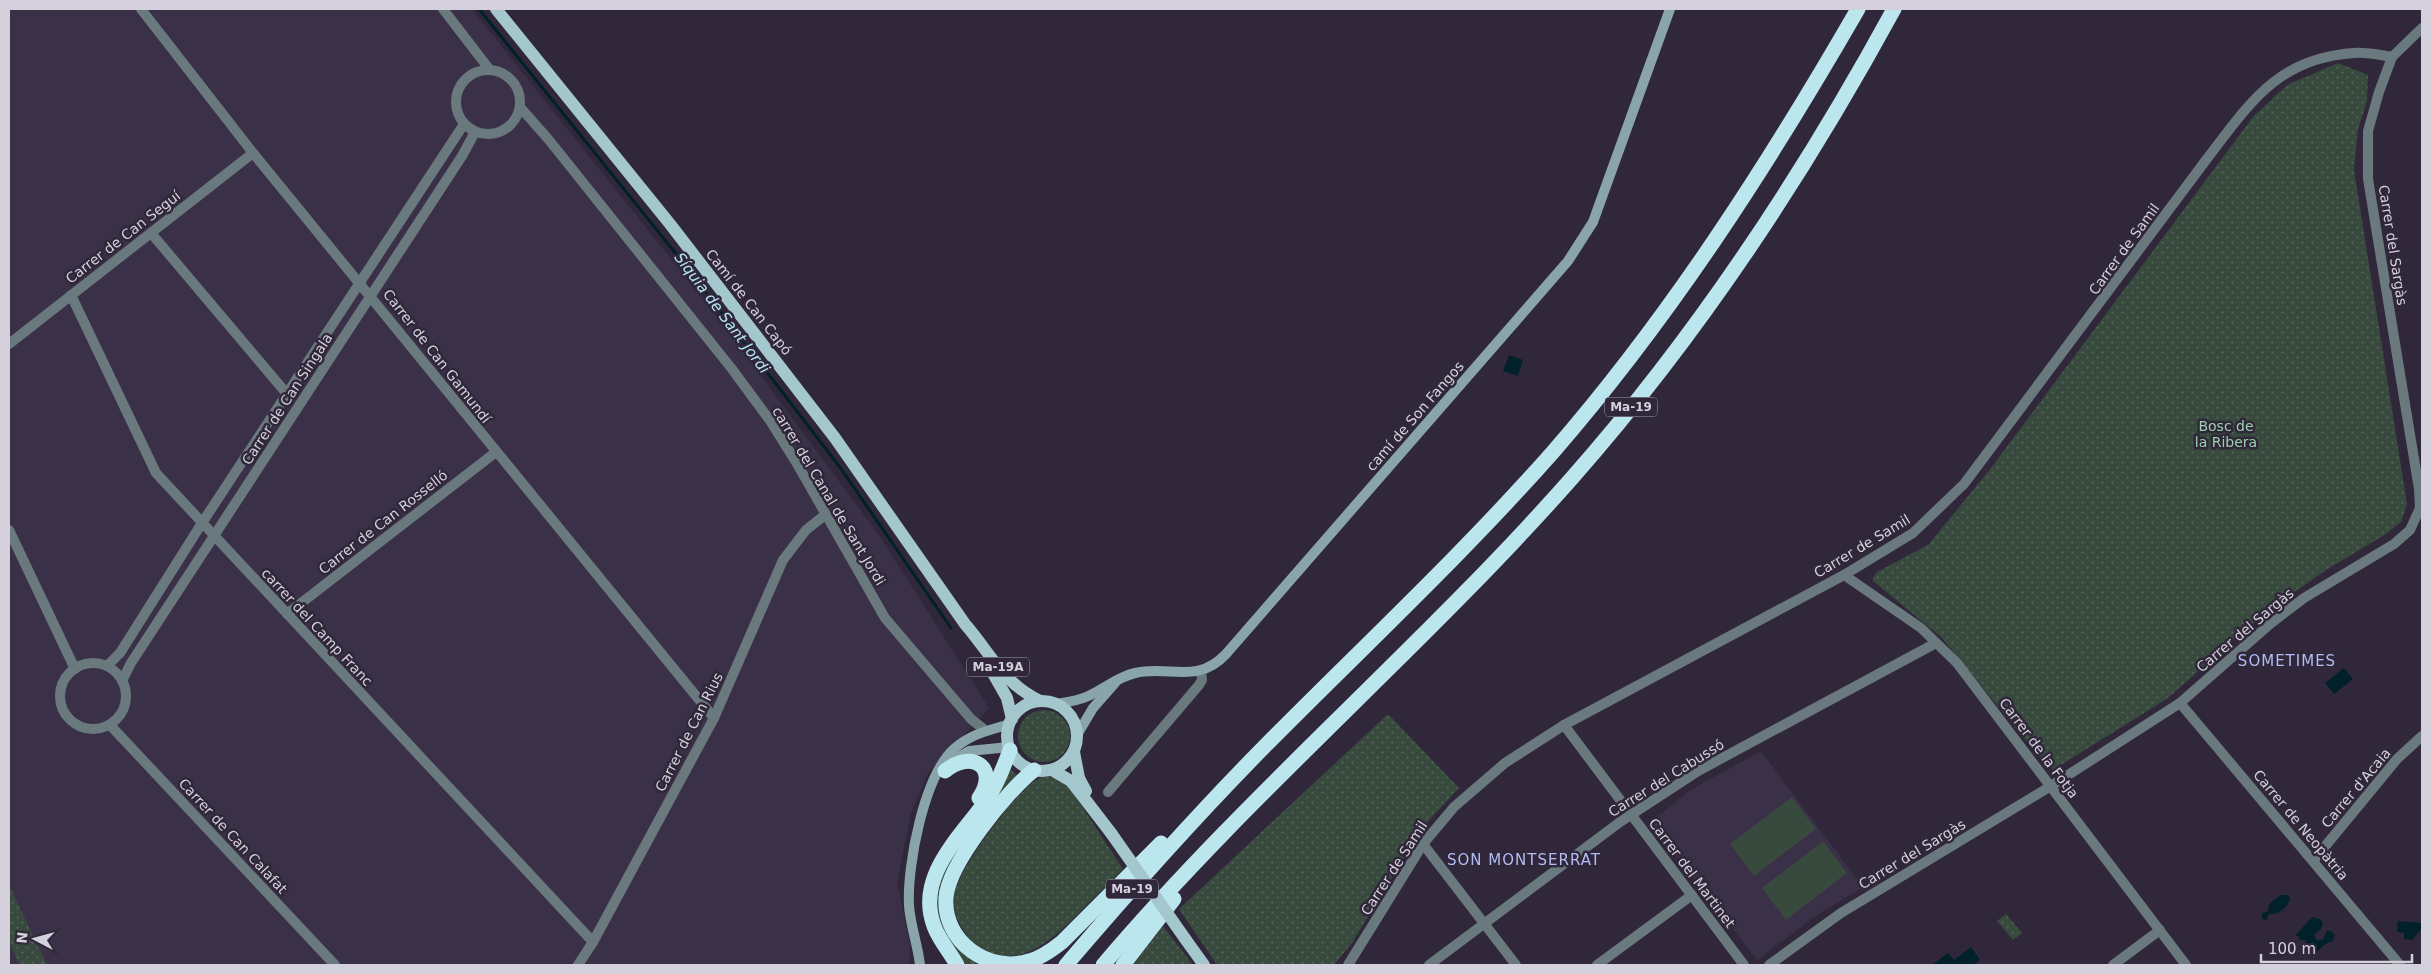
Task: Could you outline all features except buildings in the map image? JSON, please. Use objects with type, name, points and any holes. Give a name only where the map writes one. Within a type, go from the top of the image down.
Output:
[{"type":"highway","name":"Ma-19","points":[[1066,965],[1200,813],[1480,530],[1542,463],[1601,394],[1690,277],[1742,201],[1858,9]]},
{"type":"highway","name":"Ma-19","points":[[1103,965],[1218,837],[1478,578],[1572,478],[1614,429],[1693,328],[1759,233],[1830,119],[1894,9]]},
{"type":"highway","points":[[957,965],[933,924],[930,896],[938,866],[996,785],[1010,748]]},
{"type":"highway","points":[[945,771],[957,762],[966,760],[979,764],[984,769],[986,787],[972,809],[968,826]]},
{"type":"highway","points":[[1034,770],[1018,782],[1008,794],[963,856],[948,888],[946,898],[948,917],[957,936],[970,951],[992,962],[1011,964],[1029,962],[1054,948],[1177,827],[1200,813]]},
{"type":"highway","points":[[1123,965],[1159,917],[1206,862],[1218,837]]},
{"type":"main road","name":"Camí de Can Capó","points":[[496,9],[670,224],[835,438],[965,624],[1010,682],[1023,693],[1040,701]]},
{"type":"main road","name":"Camí de Can Capó","points":[[965,624],[1005,693],[1011,722]]},
{"type":"main road","points":[[1074,752],[1063,765],[1052,770],[1034,770],[1018,762],[1010,748],[1007,735],[1011,722],[1024,707],[1040,701],[1056,704],[1065,710],[1072,718],[1077,735],[1074,752],[1080,778],[1094,809]]},
{"type":"main road","points":[[1052,770],[1071,781],[1094,809],[1204,965]]},
{"type":"street","name":"Carrer de Can Gamundí","points":[[141,9],[253,153],[372,295],[496,452],[714,718]]},
{"type":"street","points":[[442,9],[490,70]]},
{"type":"street","name":"camí de Son Fangos","points":[[1201,671],[1214,665],[1226,654],[1568,261],[1594,222],[1670,9]]},
{"type":"street","points":[[2392,57],[2422,28]]},
{"type":"street","name":"Carrer de Samil","points":[[1348,965],[1423,844],[1454,807],[1505,763],[1564,725],[1844,575],[1914,533],[1964,484],[2206,160],[2246,108],[2266,86],[2293,68],[2322,57],[2356,52],[2392,57]]},
{"type":"street","name":"Carrer del Sargàs","points":[[1769,965],[1841,913],[2051,786],[2180,703],[2270,624],[2304,598],[2394,544],[2410,530],[2421,509],[2419,489],[2368,179],[2368,131],[2379,92],[2392,57]]},
{"type":"street","points":[[490,70],[510,78],[520,97],[520,107],[511,124],[503,130],[485,134],[475,132],[464,124],[455,104],[459,88],[470,75],[490,70]]},
{"type":"street","name":"carrer del Canal de Sant Jordi","points":[[520,107],[549,140],[732,369],[771,422],[885,618],[959,706],[986,731]]},
{"type":"street","name":"Carrer de Can Singala","points":[[107,666],[120,653],[202,523],[464,124]]},
{"type":"street","name":"Carrer de Can Singala","points":[[122,681],[131,663],[372,295],[462,156],[475,132]]},
{"type":"street","name":"Carrer de Can Seguí","points":[[9,344],[253,153]]},
{"type":"street","points":[[151,233],[287,394]]},
{"type":"street","name":"carrer del Camp Franc","points":[[71,295],[156,473],[593,942]]},
{"type":"street","name":"Carrer de Can Rosselló","points":[[287,614],[496,452]]},
{"type":"street","name":"Carrer de Can Rius","points":[[578,965],[593,942],[714,718],[783,560],[806,530],[826,515]]},
{"type":"street","points":[[9,530],[74,669]]},
{"type":"street","name":"Carrer de la Fotja","points":[[1844,575],[1863,590],[1890,605],[1957,663],[2186,965]]},
{"type":"street","name":"Carrer del Cabussó","points":[[1429,965],[1484,922],[1632,815],[1698,771],[1936,643]]},
{"type":"street","points":[[96,663],[107,666],[122,681],[126,690],[123,710],[110,725],[100,729],[88,729],[78,726],[68,719],[62,709],[61,687],[66,677],[74,669],[85,664],[96,663]]},
{"type":"street","points":[[1056,704],[1088,697],[1119,679],[1142,672],[1201,671],[1202,680],[1199,685],[1108,792]]},
{"type":"street","points":[[1077,735],[1093,708],[1119,679]]},
{"type":"street","name":"Carrer de Neopàtria","points":[[2180,703],[2400,965]]},
{"type":"street","points":[[920,965],[910,912],[909,888],[914,849],[924,808],[938,769],[948,755],[966,739],[1011,722]]},
{"type":"street","name":"Carrer de Can Calafat","points":[[110,725],[335,965]]},
{"type":"street","name":"Carrer del Martinet","points":[[1564,725],[1744,965]]},
{"type":"street","name":"Carrer d'Acaia","points":[[2313,862],[2390,766],[2422,736]]},
{"type":"street","points":[[924,808],[945,771],[954,760],[964,753],[1010,748]]},
{"type":"street","points":[[1423,844],[1516,965]]},
{"type":"street","points":[[1597,965],[1692,895]]},
{"type":"street","points":[[2113,965],[2160,930]]},
{"type":"shaded area","points":[[9,9],[472,9],[714,313],[879,535],[989,708],[928,773],[911,813],[897,882],[910,945],[909,965],[9,965]]},
{"type":"shaded area","points":[[1761,751],[1863,887],[1817,915],[1757,960],[1651,822],[1689,791]]},
{"type":"green space","name":"Bosc de la Ribera","points":[[2338,63],[2368,75],[2367,101],[2358,129],[2354,170],[2407,504],[2401,522],[2386,534],[2326,570],[2263,614],[2168,698],[2053,770],[2042,760],[1941,637],[1872,580],[1877,572],[1928,545],[1988,472],[2253,117],[2287,85]]},
{"type":"green space","points":[[1039,710],[1049,710],[1063,717],[1070,731],[1070,741],[1063,755],[1049,762],[1039,762],[1029,758],[1022,751],[1018,741],[1018,731],[1022,721],[1029,714]]},
{"type":"green space","points":[[1388,714],[1459,788],[1421,829],[1352,943],[1334,965],[1217,965],[1179,909]]},
{"type":"green space","points":[[1010,769],[1017,775],[947,872],[961,951],[984,965],[963,965],[949,941],[940,920],[938,897],[940,884],[944,869]]},
{"type":"green space","points":[[1044,776],[1058,779],[1070,788],[1123,869],[1069,923],[1046,942],[1020,955],[1006,956],[991,953],[976,945],[962,929],[956,916],[954,895],[966,867],[991,829],[1021,793]]},
{"type":"green space","points":[[1792,797],[1816,829],[1754,876],[1730,844]]},
{"type":"green space","points":[[1823,841],[1847,873],[1786,920],[1762,888]]},
{"type":"green space","points":[[9,885],[47,965],[20,965],[9,943]]},
{"type":"green space","points":[[2006,914],[2022,933],[2013,940],[1997,921]]},
{"type":"green space","points":[[1163,926],[1193,965],[1133,965]]},
{"type":"water","points":[[1509,355],[1523,360],[1518,376],[1503,371]]},
{"type":"water","points":[[2344,668],[2353,679],[2334,694],[2325,683]]},
{"type":"water","points":[[2281,895],[2288,895],[2290,898],[2285,908],[2280,912],[2269,914],[2266,920],[2262,919],[2262,913],[2267,912],[2270,903]]},
{"type":"water","points":[[2312,917],[2320,919],[2323,923],[2321,929],[2314,935],[2317,940],[2323,940],[2327,931],[2331,931],[2335,935],[2333,941],[2311,956],[2303,951],[2306,940],[2300,940],[2298,936],[2295,936]]},
{"type":"water","points":[[2398,921],[2422,923],[2422,929],[2412,940],[2404,939],[2404,933],[2397,932]]},
{"type":"water","points":[[1971,947],[1980,960],[1973,965],[1932,965],[1948,953],[1954,960]]},
{"type":"waterway","name":"Síquia de Sant Jordi","points":[[479,9],[673,250],[839,466],[951,628]]},
{"type":"district","name":"SOMETIMES","points":[[2287,661]]},
{"type":"district","name":"SON MONTSERRAT","points":[[1524,860]]}]
